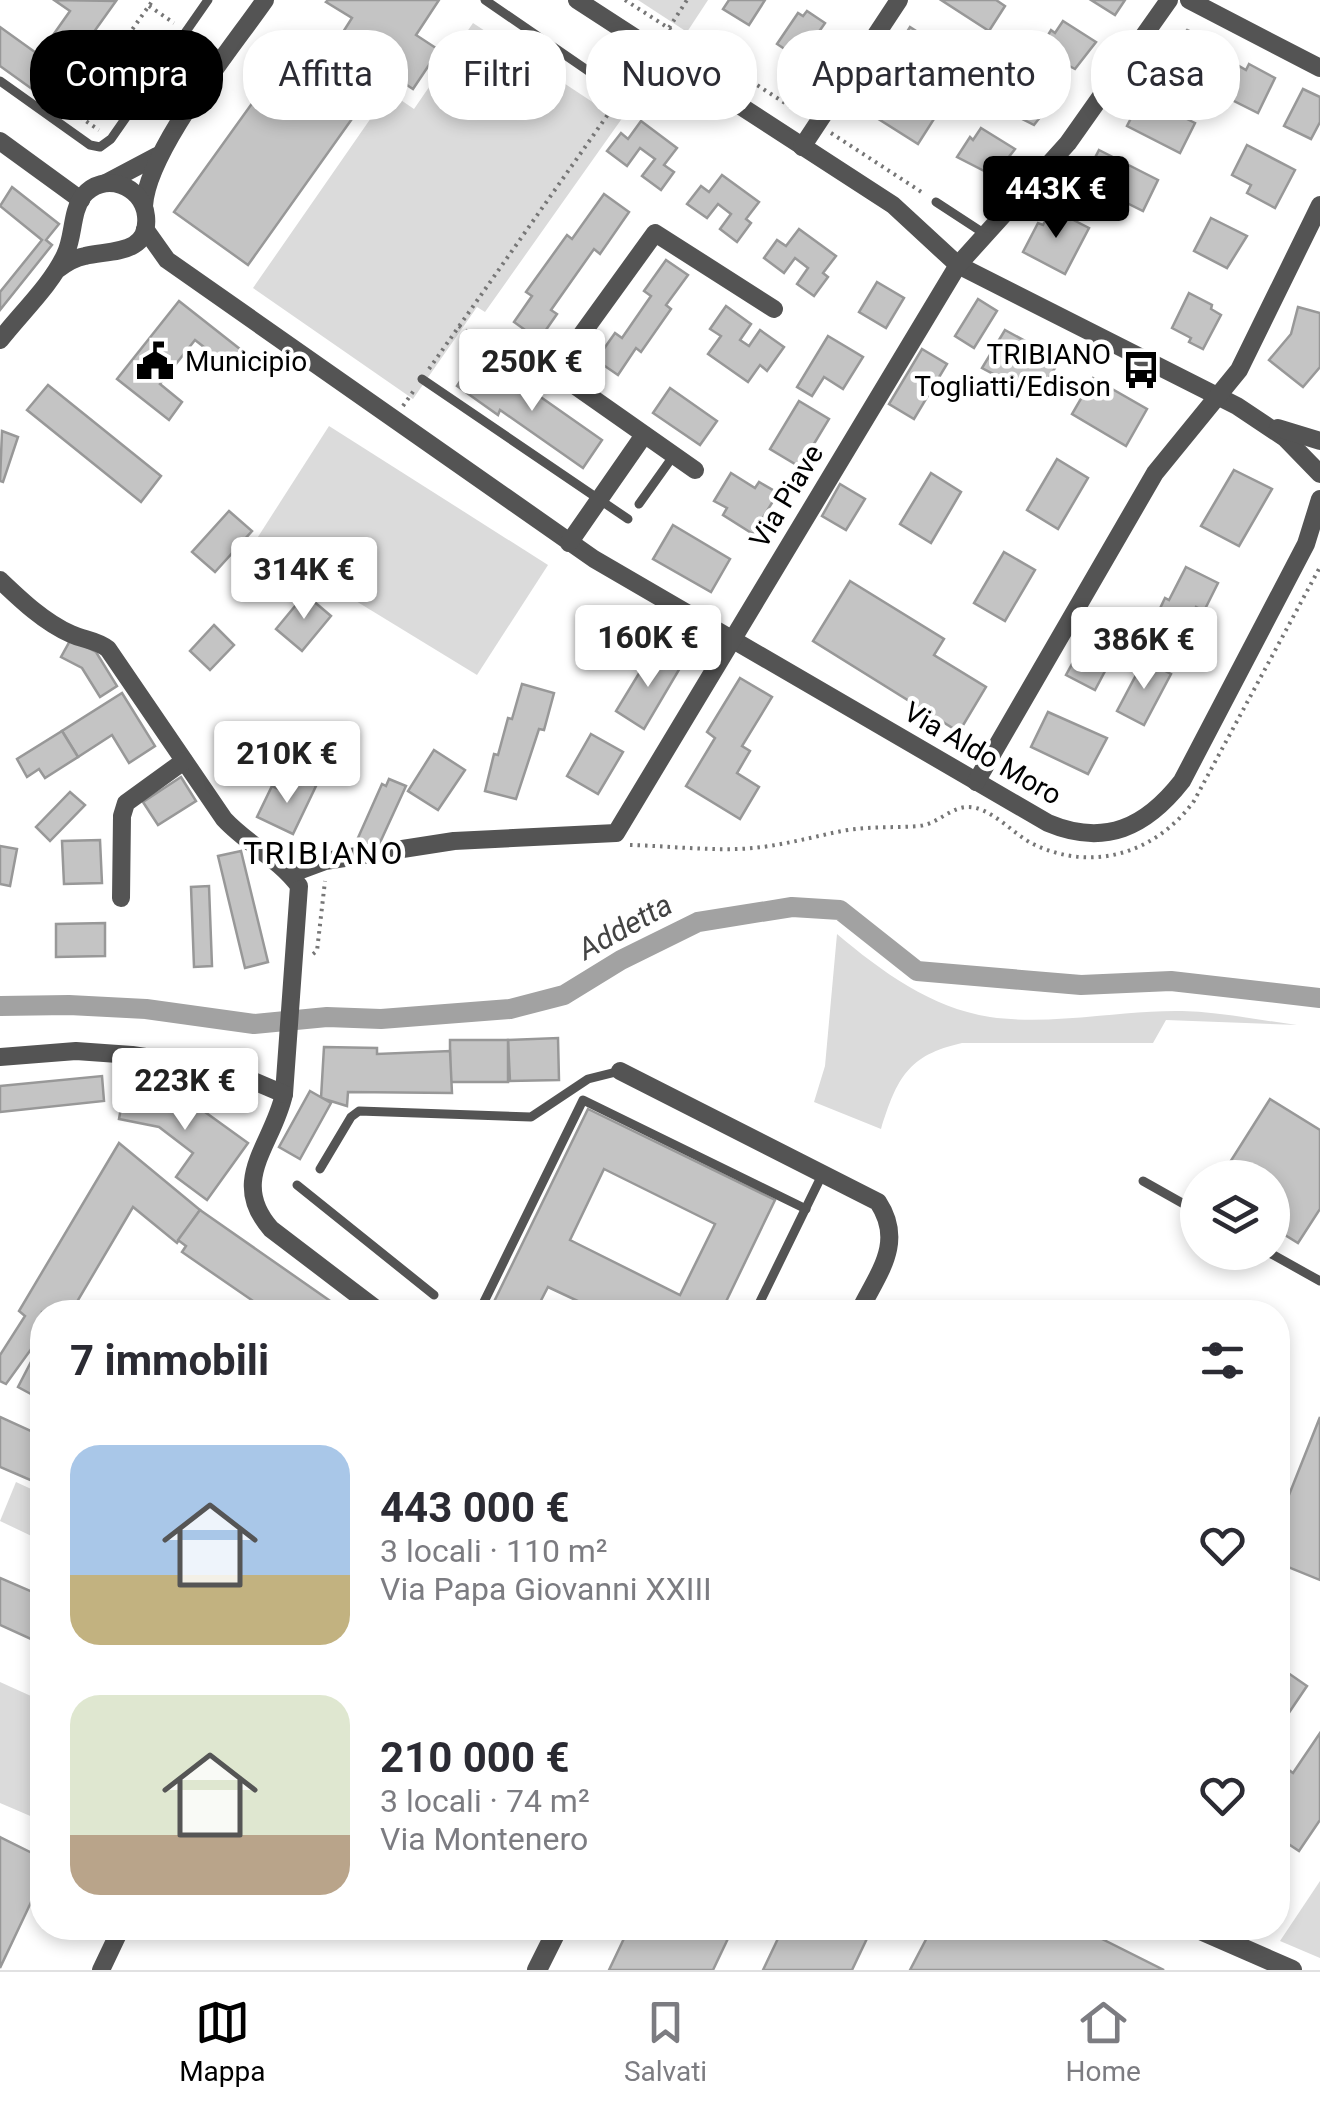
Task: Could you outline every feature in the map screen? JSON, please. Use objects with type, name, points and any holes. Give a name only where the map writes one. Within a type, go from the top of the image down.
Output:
[{"type":"street","points":[[127,250],[145,228],[147,186],[158,156],[265,0]]},
{"type":"street","points":[[577,0],[624,30]]},
{"type":"street","points":[[802,147],[900,0]]},
{"type":"street","name":"Via Piave","points":[[290,874],[325,861],[454,841],[616,833],[958,265],[1088,116],[1169,0]]},
{"type":"street","points":[[1189,0],[1320,68]]},
{"type":"street","points":[[757,118],[893,205],[958,265],[1268,424],[1320,441]]},
{"type":"street","points":[[0,141],[81,200]]},
{"type":"street","points":[[0,340],[57,270],[70,244],[81,200],[93,188],[158,156]]},
{"type":"street","points":[[106,183],[131,189],[144,207]]},
{"type":"street","points":[[976,782],[1155,474],[1239,370],[1320,205]]},
{"type":"street","points":[[76,220],[85,242],[106,253]]},
{"type":"street","points":[[145,228],[167,260]]},
{"type":"street","points":[[695,470],[558,370],[655,233],[774,309]]},
{"type":"street","points":[[57,270],[78,258],[127,250],[167,260]]},
{"type":"street","name":"Via Aldo Moro","points":[[167,260],[570,542],[732,640],[1068,832],[1113,832],[1153,813],[1182,780],[1313,538],[1320,498]]},
{"type":"street","points":[[1268,424],[1320,474]]},
{"type":"street","points":[[570,542],[644,434]]},
{"type":"street","points":[[0,580],[45,619],[70,634],[100,643],[124,671],[224,819],[290,874],[298,886],[302,972],[284,1094],[251,1183],[257,1213],[271,1228],[364,1300]]},
{"type":"street","points":[[120,898],[122,816],[126,803],[184,761]]},
{"type":"street","points":[[0,1057],[76,1051],[132,1055],[225,1069],[284,1094]]},
{"type":"street","points":[[620,1071],[878,1202],[889,1219],[892,1240],[864,1300]]},
{"type":"street","points":[[101,1970],[115,1940]]},
{"type":"street","points":[[537,1970],[552,1940]]},
{"type":"street","points":[[1223,1940],[1292,1970]]},
{"type":"lane","points":[[187,30],[208,0]]},
{"type":"lane","points":[[485,0],[586,69]]},
{"type":"lane","points":[[0,81],[90,145],[100,146],[111,138],[124,120]]},
{"type":"lane","points":[[936,202],[986,234]]},
{"type":"lane","points":[[422,379],[628,520]]},
{"type":"lane","points":[[639,504],[674,455]]},
{"type":"lane","points":[[320,1169],[351,1116],[359,1111],[531,1117],[588,1079],[620,1071]]},
{"type":"lane","points":[[484,1300],[583,1100],[806,1209]]},
{"type":"lane","points":[[761,1300],[824,1173]]},
{"type":"lane","points":[[1143,1180],[1180,1202]]},
{"type":"lane","points":[[297,1185],[434,1295]]},
{"type":"lane","points":[[1290,1264],[1320,1281]]},
{"type":"path","points":[[64,128],[154,0]]},
{"type":"path","points":[[626,0],[936,202]]},
{"type":"path","points":[[668,28],[683,1]]},
{"type":"path","points":[[149,6],[183,30]]},
{"type":"path","points":[[403,406],[605,120]]},
{"type":"path","points":[[459,326],[523,371],[558,370]]},
{"type":"path","points":[[617,845],[737,849],[774,846],[840,831],[932,824],[956,808],[975,806],[1033,844],[1066,855],[1098,858],[1127,853],[1165,832],[1194,800],[1320,567]]},
{"type":"path","points":[[302,972],[317,951],[326,880],[339,876]]},
{"type":"shaded area","points":[[638,0],[708,0],[688,30]]},
{"type":"shaded area","points":[[566,84],[586,98],[586,120],[621,120],[485,312],[477,307],[413,399],[253,288],[370,120],[408,120],[408,105],[414,109],[428,89],[428,120],[566,120]]},
{"type":"shaded area","points":[[329,426],[548,565],[477,675],[256,540]]},
{"type":"shaded area","points":[[837,934],[927,997],[990,1017],[1038,1020],[1182,1011],[1297,1025],[1166,1020],[1153,1043],[962,1043],[929,1054],[907,1071],[881,1129],[814,1102],[825,1066]]},
{"type":"shaded area","points":[[16,1482],[30,1488],[30,1535],[0,1521]]},
{"type":"shaded area","points":[[0,1682],[30,1696],[30,1816],[0,1803]]},
{"type":"shaded area","points":[[1320,1881],[1320,1958],[1280,1941],[1290,1940],[1290,1926]]},
{"type":"building","points":[[54,0],[116,1],[95,30],[57,30],[70,11]]},
{"type":"building","points":[[439,0],[416,35],[428,43],[428,66],[413,89],[408,86],[408,30],[344,30],[352,18],[326,2]]},
{"type":"building","points":[[729,0],[765,0],[749,25],[723,9]]},
{"type":"building","points":[[941,0],[996,0],[1005,6],[987,30]]},
{"type":"building","points":[[1091,0],[1125,0],[1115,15]]},
{"type":"building","points":[[807,11],[825,23],[820,30],[786,30],[798,13],[803,16]]},
{"type":"building","points":[[1063,21],[1091,39],[1091,48],[1075,69],[1071,67],[1071,30],[1057,30]]},
{"type":"building","points":[[0,27],[30,49],[30,88],[0,66]]},
{"type":"building","points":[[1249,64],[1275,78],[1258,113],[1240,104],[1240,67],[1246,70]]},
{"type":"building","points":[[1303,89],[1320,97],[1320,122],[1311,139],[1284,126]]},
{"type":"building","points":[[243,116],[243,120],[351,120],[248,265],[174,212]]},
{"type":"building","points":[[880,120],[933,120],[918,144]]},
{"type":"building","points":[[1130,120],[1195,123],[1180,153],[1127,126]]},
{"type":"building","points":[[641,121],[677,148],[664,165],[674,172],[661,190],[642,176],[655,159],[640,148],[627,166],[607,151],[621,133],[628,139]]},
{"type":"building","points":[[981,128],[1015,149],[994,176],[957,157]]},
{"type":"building","points":[[1247,145],[1295,170],[1275,208],[1247,193],[1251,185],[1232,175]]},
{"type":"building","points":[[1099,150],[1158,180],[1143,211],[1083,181]]},
{"type":"building","points":[[722,175],[759,202],[746,219],[751,223],[737,242],[720,229],[731,214],[718,204],[707,218],[687,204],[701,186],[709,192]]},
{"type":"building","points":[[12,187],[59,224],[46,240],[52,245],[0,310],[0,292],[42,240],[0,206]]},
{"type":"building","points":[[604,194],[629,212],[600,254],[594,249],[551,310],[557,314],[539,340],[514,322],[532,296],[526,292],[567,235],[572,239]]},
{"type":"building","points":[[1052,209],[1089,228],[1065,274],[1023,252],[1038,223],[1043,225]]},
{"type":"building","points":[[1211,218],[1247,236],[1227,268],[1194,251]]},
{"type":"building","points":[[799,229],[836,256],[823,273],[828,277],[814,296],[797,284],[808,268],[795,258],[784,273],[764,258],[777,240],[786,246]]},
{"type":"building","points":[[666,260],[688,275],[666,305],[671,309],[641,352],[636,348],[618,375],[596,360],[615,333],[622,338],[651,296],[644,291]]},
{"type":"building","points":[[877,282],[904,298],[886,328],[859,312]]},
{"type":"building","points":[[1189,293],[1212,305],[1211,309],[1221,315],[1203,349],[1172,328]]},
{"type":"building","points":[[978,299],[997,311],[974,348],[955,336]]},
{"type":"building","name":"Municipio","points":[[179,301],[245,353],[232,369],[195,340],[160,384],[182,402],[169,420],[117,379]]},
{"type":"building","points":[[726,306],[751,324],[740,340],[749,346],[760,330],[784,347],[767,371],[760,365],[748,382],[708,354],[721,336],[710,329]]},
{"type":"building","points":[[1298,307],[1320,313],[1320,367],[1303,387],[1269,360],[1291,334]]},
{"type":"building","points":[[1005,330],[1060,360],[1037,397],[982,368]]},
{"type":"building","points":[[828,336],[863,357],[843,389],[824,377],[812,396],[797,387]]},
{"type":"building","points":[[922,349],[947,364],[914,419],[889,404]]},
{"type":"building","points":[[473,362],[516,392],[522,384],[602,440],[583,468],[500,410],[498,415],[457,386]]},
{"type":"building","points":[[1093,378],[1147,409],[1126,446],[1072,414]]},
{"type":"building","points":[[48,385],[161,476],[141,502],[27,410]]},
{"type":"building","points":[[670,388],[717,421],[700,445],[653,413]]},
{"type":"building","points":[[799,401],[829,419],[800,467],[770,449]]},
{"type":"building","points":[[2,431],[18,437],[3,482],[0,481]]},
{"type":"building","points":[[1057,459],[1088,478],[1058,529],[1027,510]]},
{"type":"building","points":[[1234,470],[1272,489],[1239,546],[1201,526]]},
{"type":"building","points":[[731,473],[755,488],[759,482],[778,493],[753,534],[723,515],[727,508],[714,501]]},
{"type":"building","points":[[931,473],[961,492],[931,543],[900,524]]},
{"type":"building","points":[[840,484],[865,499],[846,530],[822,516]]},
{"type":"building","points":[[229,511],[252,531],[215,572],[192,552]]},
{"type":"building","points":[[673,525],[730,559],[711,592],[653,559]]},
{"type":"building","points":[[1004,552],[1035,570],[1005,621],[974,603]]},
{"type":"building","points":[[1186,567],[1218,583],[1204,611],[1196,607],[1182,633],[1155,619]]},
{"type":"building","points":[[850,581],[944,639],[934,655],[986,687],[959,732],[813,641]]},
{"type":"building","points":[[305,594],[331,616],[302,651],[276,629]]},
{"type":"building","points":[[1095,622],[1123,637],[1095,690],[1066,675]]},
{"type":"building","points":[[214,625],[234,645],[210,670],[190,651]]},
{"type":"building","points":[[71,639],[96,652],[117,686],[100,697],[82,668],[61,657]]},
{"type":"building","points":[[652,652],[680,668],[644,729],[616,711]]},
{"type":"building","points":[[1144,660],[1171,674],[1144,725],[1117,711]]},
{"type":"building","points":[[740,678],[772,697],[742,746],[750,751],[737,773],[759,787],[740,819],[686,786],[715,738],[707,732]]},
{"type":"building","points":[[522,684],[554,693],[544,730],[539,729],[516,799],[485,791],[494,754],[498,755]]},
{"type":"building","points":[[122,693],[155,746],[129,763],[112,735],[78,757],[62,731]]},
{"type":"building","points":[[1048,712],[1107,738],[1088,774],[1031,747]]},
{"type":"building","points":[[62,731],[78,757],[45,778],[39,769],[27,777],[17,759]]},
{"type":"building","points":[[591,734],[623,752],[598,794],[567,776]]},
{"type":"building","points":[[434,750],[465,770],[438,810],[408,791]]},
{"type":"building","points":[[181,777],[196,801],[158,825],[143,802]]},
{"type":"building","points":[[298,777],[316,786],[293,834],[257,817],[272,786],[289,794]]},
{"type":"building","points":[[389,779],[406,786],[377,849],[357,840],[382,784],[386,786]]},
{"type":"building","points":[[70,792],[85,805],[50,841],[36,827]]},
{"type":"building","points":[[100,840],[102,883],[64,884],[62,841]]},
{"type":"building","points":[[0,846],[17,849],[10,886],[0,884]]},
{"type":"building","points":[[241,851],[268,962],[245,968],[218,856]]},
{"type":"building","points":[[209,886],[212,966],[194,967],[191,887]]},
{"type":"building","points":[[105,923],[105,956],[56,957],[56,924]]},
{"type":"building","points":[[558,1038],[559,1080],[510,1081],[508,1040]]},
{"type":"building","points":[[450,1040],[508,1040],[508,1082],[450,1082]]},
{"type":"building","points":[[324,1047],[377,1048],[377,1054],[450,1051],[452,1093],[348,1092],[347,1106],[321,1098]]},
{"type":"building","points":[[102,1076],[104,1101],[0,1112],[0,1086]]},
{"type":"building","points":[[126,1080],[173,1089],[248,1143],[207,1200],[176,1177],[193,1153],[159,1127],[119,1119]]},
{"type":"building","points":[[310,1091],[331,1103],[300,1159],[279,1147]]},
{"type":"building","points":[[1270,1099],[1320,1130],[1320,1209],[1298,1243],[1290,1238],[1290,1160],[1231,1160]]},
{"type":"building","points":[[588,1109],[775,1200],[727,1300],[576,1300],[548,1287],[541,1300],[495,1300]],"holes":[[[604,1169],[715,1224],[680,1295],[570,1240]]]},
{"type":"building","points":[[119,1143],[200,1210],[177,1243],[133,1207],[78,1300],[30,1300],[30,1351],[6,1384],[0,1381],[0,1355],[25,1316],[19,1311]]},
{"type":"building","points":[[200,1210],[329,1300],[252,1300],[182,1252],[186,1246],[178,1240]]},
{"type":"building","points":[[30,1364],[30,1394],[18,1387]]},
{"type":"building","points":[[0,1417],[30,1431],[30,1480],[0,1467]]},
{"type":"building","points":[[1320,1417],[1320,1580],[1290,1568],[1290,1492]]},
{"type":"building","points":[[0,1578],[30,1591],[30,1639],[0,1625]]},
{"type":"building","points":[[1290,1674],[1307,1686],[1290,1711]]},
{"type":"building","points":[[1320,1733],[1320,1820],[1299,1851],[1290,1845],[1290,1771],[1293,1773]]},
{"type":"building","points":[[0,1837],[30,1852],[30,1904],[0,1968]]},
{"type":"building","points":[[623,1940],[727,1940],[713,1970],[609,1970]]},
{"type":"building","points":[[777,1940],[866,1940],[852,1970],[763,1970]]},
{"type":"building","points":[[926,1940],[1104,1940],[1164,1970],[910,1970]]},
{"type":"waterway","name":"Addetta","points":[[0,1006],[146,1009],[254,1024],[510,1009],[564,995],[621,960],[698,922],[792,907],[840,910],[917,971],[1081,985],[1171,981],[1320,998]]},
{"type":"place","name":"Municipio","points":[[155,361]]},
{"type":"place","name":"TRIBIANO Togliatti/Edison","points":[[1141,370]]},
{"type":"district","name":"TRIBIANO","points":[[324,853]]}]
